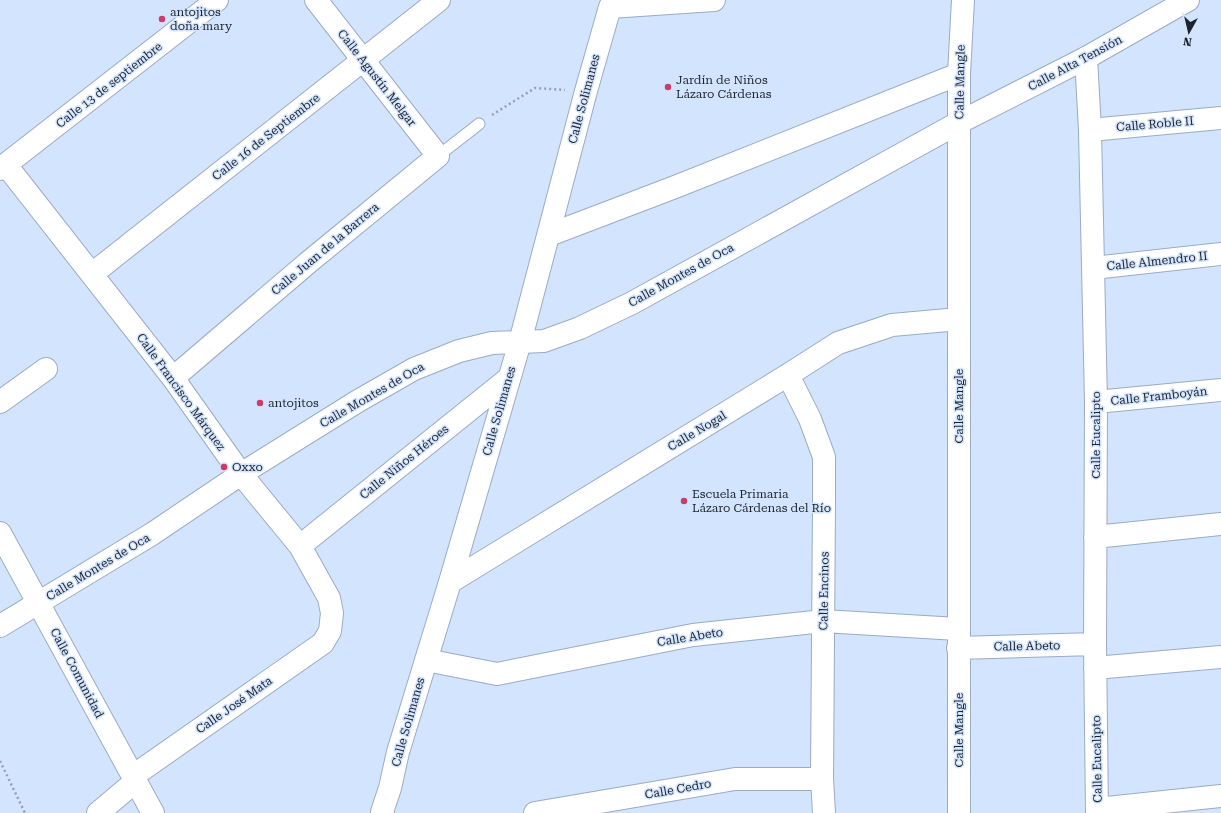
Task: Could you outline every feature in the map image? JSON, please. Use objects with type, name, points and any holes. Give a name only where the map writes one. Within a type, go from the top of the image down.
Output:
[{"type":"street","name":"Calle 13 de septiembre","points":[[3,167],[218,0]]},
{"type":"street","name":"Calle Agustín Melgar","points":[[316,0],[438,156]]},
{"type":"street","name":"Calle 16 de Septiembre","points":[[92,274],[439,0]]},
{"type":"street","name":"Calle Solimanes","points":[[383,813],[382,812],[390,788],[398,752],[450,582],[520,342],[586,91],[610,7],[714,0]]},
{"type":"street","name":"Calle Mangle","points":[[959,813],[959,74],[963,0]]},
{"type":"street","name":"Calle Alta Tensión","points":[[960,122],[1086,58],[1188,0]]},
{"type":"street","name":"Calle Eucalipto","points":[[1086,58],[1090,130],[1096,402],[1095,668],[1097,811]]},
{"type":"street","points":[[549,235],[675,187],[959,74]]},
{"type":"street","name":"Calle Roble II","points":[[1090,130],[1221,118]]},
{"type":"street","name":"Calle Montes de Oca","points":[[0,626],[152,534],[241,474],[358,400],[414,369],[459,351],[492,343],[544,341],[580,328],[960,122]]},
{"type":"street","name":"Calle Juan de la Barrera","points":[[173,378],[304,266],[438,156]]},
{"type":"street","name":"Calle Francisco Márquez","points":[[3,167],[92,274],[173,378],[241,474],[300,546],[329,598],[332,613],[330,631]]},
{"type":"street","name":"Calle Almendro II","points":[[1093,268],[1221,254]]},
{"type":"street","name":"Calle Nogal","points":[[450,582],[838,343],[892,325],[959,319]]},
{"type":"street","points":[[0,402],[46,369]]},
{"type":"street","name":"Calle Encinos","points":[[788,375],[810,419],[824,457],[822,779],[824,813]]},
{"type":"street","name":"Calle Niños Héroes","points":[[300,546],[509,378]]},
{"type":"street","name":"Calle Framboyán","points":[[1096,402],[1221,390]]},
{"type":"street","points":[[1095,537],[1221,524]]},
{"type":"street","name":"Calle Comunidad","points":[[0,533],[153,813]]},
{"type":"street","name":"Calle Abeto","points":[[426,660],[497,674],[693,635],[823,621],[958,638],[1095,644]]},
{"type":"street","name":"Calle José Mata","points":[[98,813],[135,779],[323,643],[330,631]]},
{"type":"street","points":[[1095,668],[1221,657]]},
{"type":"street","name":"Calle Cedro","points":[[535,813],[736,779],[822,779]]},
{"type":"street","points":[[1097,811],[1221,796]]},
{"type":"lane","name":"Calle Juan de la Barrera","points":[[438,156],[479,124]]},
{"type":"path","points":[[479,124],[535,88],[586,91]]},
{"type":"path","points":[[0,762],[25,813]]},
{"type":"place","name":"antojitos doña mary","points":[[162,19]]},
{"type":"place","name":"Jardín de Niños Lázaro Cárdenas","points":[[668,87]]},
{"type":"place","name":"antojitos","points":[[260,403]]},
{"type":"place","name":"Oxxo","points":[[224,467]]},
{"type":"place","name":"Escuela Primaria Lázaro Cárdenas del Río","points":[[684,501]]}]
